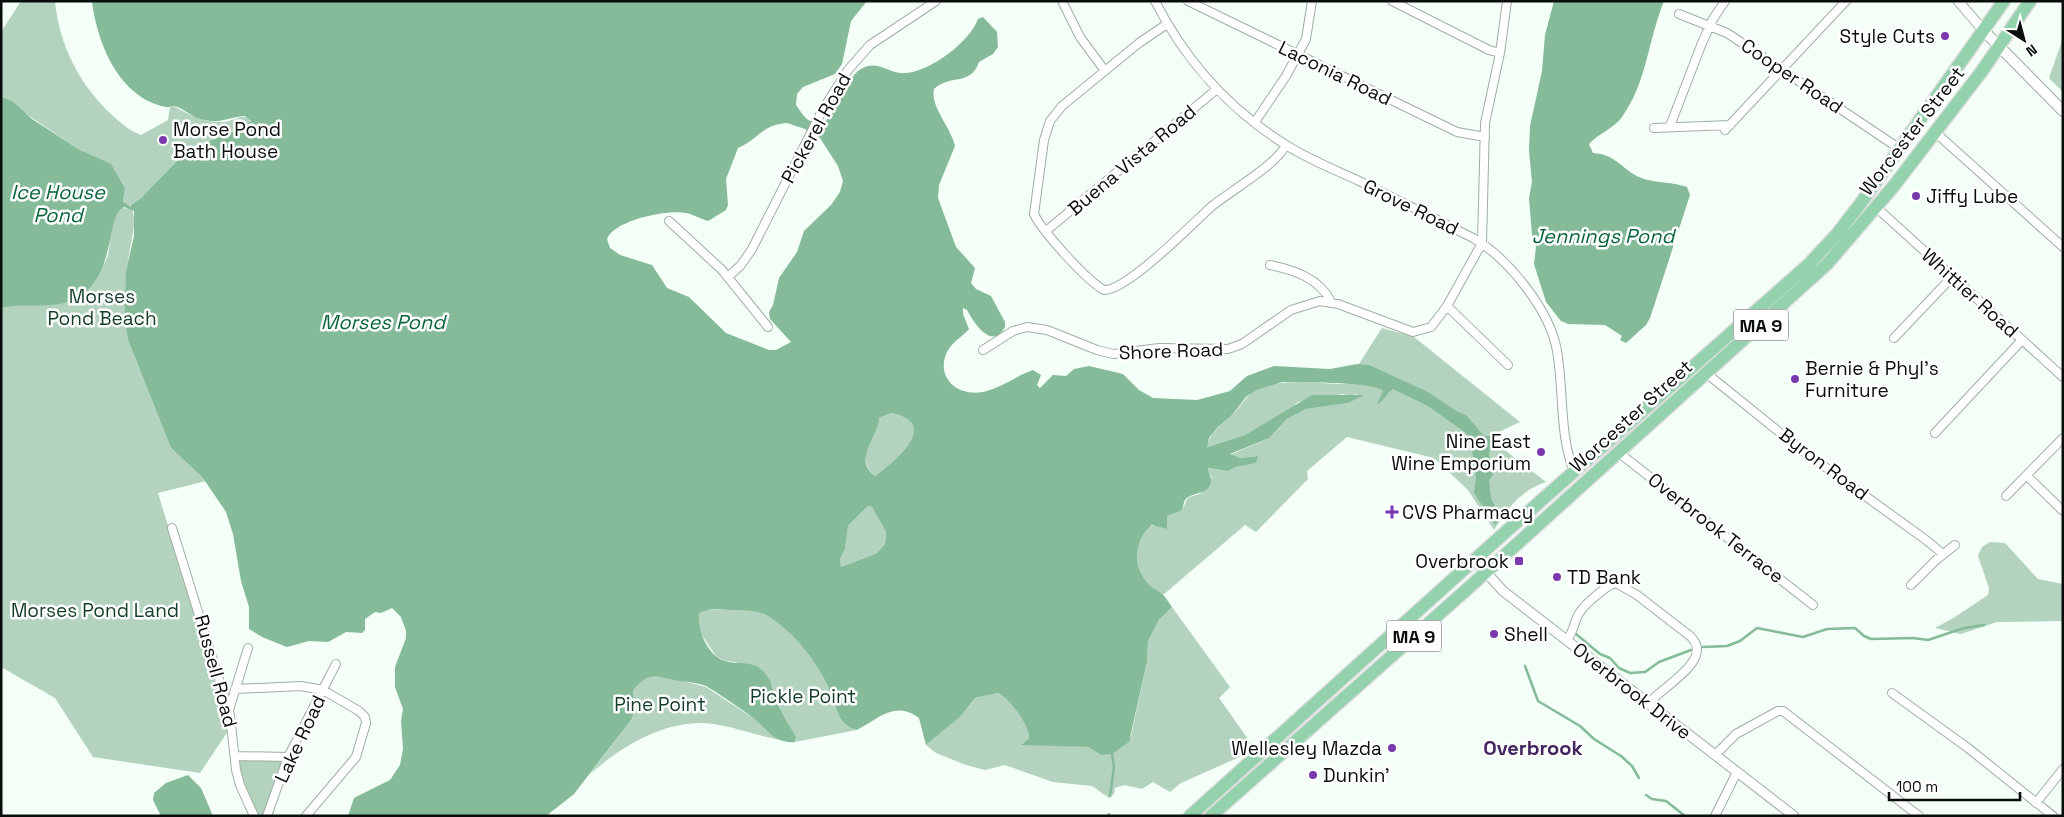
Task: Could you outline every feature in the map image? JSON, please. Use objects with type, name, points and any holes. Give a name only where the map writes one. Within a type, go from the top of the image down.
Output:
[{"type":"highway","name":"Worcester Street","points":[[1190,816],[1475,560],[1799,274],[1843,227],[2004,1]]},
{"type":"highway","name":"Worcester Street","points":[[1211,816],[1816,275],[1877,208],[1936,133],[2030,1]]},
{"type":"main road","points":[[1984,31],[2063,111]]},
{"type":"street","points":[[1062,1],[1080,37],[1105,71]]},
{"type":"street","name":"Grove Road","points":[[1155,1],[1167,24],[1192,60],[1217,89],[1255,122],[1286,145],[1482,243],[1498,255],[1535,302],[1551,332],[1558,354],[1567,447],[1574,472]]},
{"type":"street","name":"Laconia Road","points":[[1188,1],[1457,132],[1485,137]]},
{"type":"street","points":[[1255,122],[1298,55],[1308,33],[1312,1]]},
{"type":"street","points":[[1392,1],[1484,48],[1500,53]]},
{"type":"street","points":[[1482,243],[1488,100],[1500,53],[1507,1]]},
{"type":"street","points":[[1670,126],[1710,24],[1725,1]]},
{"type":"street","points":[[1654,128],[1670,126],[1728,128],[1846,1]]},
{"type":"street","points":[[1958,1],[1984,31]]},
{"type":"street","name":"Pickerel Road","points":[[728,277],[741,265],[752,249],[817,120],[835,88],[861,53],[933,3]]},
{"type":"street","name":"Cooper Road","points":[[1679,14],[1710,24],[1727,33],[1900,149]]},
{"type":"street","points":[[1167,24],[1139,43],[1062,106],[1054,114],[1047,128],[1034,203],[1034,214],[1046,231],[1094,283],[1104,290],[1119,286],[1146,266],[1206,212],[1276,158],[1286,145]]},
{"type":"street","name":"Buena Vista Road","points":[[1046,231],[1217,89]]},
{"type":"street","points":[[1936,133],[2063,247]]},
{"type":"street","name":"Whittier Road","points":[[1877,208],[2063,377]]},
{"type":"street","points":[[669,221],[728,277],[768,327]]},
{"type":"street","name":"Shore Road","points":[[983,350],[1013,331],[1026,327],[1047,330],[1097,350],[1113,354],[1159,348],[1228,349],[1242,344],[1291,310],[1314,301],[1332,302],[1413,332],[1431,327],[1447,306],[1482,243]]},
{"type":"street","points":[[1270,265],[1302,274],[1324,291],[1332,302]]},
{"type":"street","points":[[1894,338],[1952,277]]},
{"type":"street","points":[[1447,306],[1508,365]]},
{"type":"street","points":[[1935,433],[2022,340]]},
{"type":"street","name":"Byron Road","points":[[1706,373],[1794,444],[1943,554]]},
{"type":"street","points":[[2006,496],[2028,476],[2063,438]]},
{"type":"street","name":"Overbrook Terrace","points":[[1618,452],[1813,604]]},
{"type":"street","points":[[2028,476],[2063,511]]},
{"type":"street","name":"Russell Road","points":[[172,528],[229,710],[240,785],[254,816]]},
{"type":"street","points":[[1911,585],[1955,545]]},
{"type":"street","name":"Overbrook Drive","points":[[1475,560],[1503,591],[1794,816]]},
{"type":"street","points":[[1567,640],[1575,627],[1580,611],[1607,586],[1616,583],[1637,595],[1690,636],[1697,644],[1697,650],[1691,665],[1680,678],[1663,688],[1648,704]]},
{"type":"street","points":[[229,710],[248,648]]},
{"type":"street","name":"Lake Road","points":[[267,816],[288,757],[336,664]]},
{"type":"street","points":[[236,688],[301,686],[323,690],[359,711],[365,717],[366,723],[356,756],[306,816]]},
{"type":"street","points":[[1892,692],[1974,752],[2053,816]]},
{"type":"street","points":[[1715,755],[1740,731],[1778,711],[1783,711],[1919,816]]},
{"type":"street","points":[[235,756],[288,757]]},
{"type":"street","points":[[2036,803],[2063,769]]},
{"type":"street","points":[[1715,816],[1737,772]]},
{"type":"green space","points":[[21,1],[55,1],[57,17],[66,49],[81,78],[101,104],[120,122],[133,131],[141,135],[168,120],[170,107],[173,106],[209,121],[226,122],[246,117],[249,118],[250,123],[207,142],[177,161],[140,199],[133,205],[126,205],[123,202],[125,188],[114,169],[80,150],[1,97],[1,32]]},
{"type":"green space","points":[[2063,38],[2063,92],[2049,78]]},
{"type":"green space","name":"Morses Pond Land","points":[[121,208],[132,209],[135,221],[126,272],[125,306],[128,340],[171,448],[206,481],[158,493],[230,728],[200,773],[93,757],[55,698],[1,667],[1,308],[15,305],[52,305],[63,303],[84,291],[107,258],[111,230],[117,213]]},
{"type":"green space","points":[[1382,328],[1414,337],[1520,422],[1488,437],[1546,482],[1537,485],[1522,495],[1504,515],[1494,530],[1468,490],[1434,458],[1347,437],[1307,471],[1308,479],[1256,532],[1245,525],[1163,595],[1147,585],[1139,570],[1137,561],[1140,536],[1147,528],[1166,521],[1167,516],[1181,511],[1188,498],[1200,494],[1212,478],[1207,468],[1228,471],[1236,467],[1255,463],[1257,456],[1240,458],[1230,455],[1269,438],[1287,419],[1306,409],[1348,403],[1358,394],[1350,396],[1343,394],[1298,402],[1286,412],[1245,435],[1206,447],[1217,429],[1254,391],[1263,387],[1285,383],[1346,384]]},
{"type":"green space","points":[[891,413],[906,418],[913,425],[913,434],[902,453],[875,476],[869,470],[866,463],[869,440],[879,418]]},
{"type":"green space","points":[[868,506],[872,507],[886,532],[885,544],[877,553],[841,567],[840,559],[845,549],[848,526]]},
{"type":"green space","points":[[1990,542],[2005,543],[2038,579],[2063,584],[2063,621],[1997,622],[1961,634],[1935,628],[1988,595],[1989,588],[1978,556],[1982,547]]},
{"type":"green space","points":[[1172,607],[1230,687],[1219,698],[1253,746],[1244,755],[1181,783],[1170,792],[1153,782],[1142,789],[1124,785],[1115,788],[1114,794],[1109,798],[1092,786],[1053,782],[1005,765],[985,770],[966,765],[936,753],[926,745],[960,717],[975,698],[998,693],[1012,706],[1026,726],[1029,738],[1022,744],[1088,747],[1101,755],[1131,736],[1147,662],[1148,641],[1159,620]]},
{"type":"green space","name":"Pickle Point","points":[[704,610],[752,610],[776,621],[795,638],[812,658],[825,680],[839,716],[846,725],[857,730],[795,742],[796,737],[779,709],[772,685],[736,662],[725,661],[716,656],[699,631],[698,614]]},
{"type":"green space","name":"Pine Point","points":[[663,676],[706,687],[756,720],[779,740],[719,725],[684,724],[655,732],[627,746],[590,774],[631,720],[633,691],[642,680],[649,677]]},
{"type":"green space","points":[[235,756],[288,757],[267,816],[254,816]]},
{"type":"water","name":"Morses Pond","points":[[92,1],[867,1],[851,21],[842,64],[835,74],[803,87],[797,94],[796,105],[803,115],[808,120],[821,125],[828,119],[852,77],[863,68],[868,66],[882,67],[900,73],[922,69],[946,56],[957,47],[966,38],[978,19],[983,17],[997,32],[998,47],[993,54],[979,62],[971,75],[941,84],[934,89],[935,103],[955,146],[939,185],[938,198],[956,247],[975,268],[971,283],[976,289],[991,296],[1005,322],[1005,327],[1000,334],[989,336],[974,322],[967,310],[963,308],[963,314],[969,329],[949,348],[944,361],[944,370],[951,384],[965,392],[983,392],[996,388],[1033,370],[1041,375],[1037,385],[1040,388],[1053,375],[1066,376],[1074,369],[1089,366],[1123,374],[1139,390],[1153,398],[1197,400],[1230,391],[1247,376],[1274,366],[1330,369],[1357,364],[1369,365],[1428,392],[1458,412],[1466,415],[1484,436],[1493,436],[1496,440],[1489,452],[1493,475],[1489,480],[1491,499],[1502,518],[1495,525],[1474,493],[1476,478],[1472,449],[1466,433],[1428,406],[1393,389],[1377,404],[1383,391],[1377,388],[1351,384],[1282,382],[1256,390],[1246,397],[1232,415],[1209,438],[1207,447],[1245,435],[1312,395],[1364,395],[1348,403],[1306,409],[1287,419],[1269,438],[1230,454],[1240,458],[1258,456],[1256,463],[1236,467],[1228,471],[1208,468],[1211,479],[1208,488],[1205,491],[1188,497],[1184,501],[1181,511],[1167,516],[1167,529],[1152,525],[1146,530],[1137,551],[1138,566],[1147,583],[1160,592],[1172,607],[1159,620],[1148,641],[1147,662],[1129,742],[1112,754],[1101,755],[1088,747],[1021,745],[1029,738],[1026,726],[1012,706],[998,693],[975,698],[960,717],[926,745],[919,718],[902,711],[887,713],[857,730],[851,728],[839,715],[819,669],[804,648],[786,629],[776,621],[758,612],[719,609],[699,614],[700,627],[705,642],[713,654],[719,658],[730,662],[751,664],[764,672],[777,703],[796,737],[795,742],[778,739],[753,718],[706,686],[654,677],[644,680],[633,691],[634,712],[631,720],[574,794],[546,816],[348,816],[354,798],[390,780],[400,765],[403,749],[401,721],[403,709],[395,687],[395,667],[406,638],[406,631],[401,617],[392,608],[381,613],[375,612],[365,619],[365,630],[362,633],[346,632],[328,642],[309,641],[287,647],[262,637],[249,629],[249,607],[241,581],[233,534],[226,512],[203,478],[171,448],[128,340],[125,319],[126,271],[134,236],[134,211],[124,207],[118,213],[104,263],[98,277],[88,290],[73,300],[56,305],[10,306],[1,308],[1,97],[12,101],[32,119],[80,150],[111,164],[125,188],[123,202],[130,206],[140,199],[177,161],[207,142],[243,127],[251,121],[245,116],[217,121],[205,120],[197,118],[176,106],[167,107],[150,102],[135,93],[123,81],[105,51]],"holes":[[[787,123],[805,129],[820,138],[838,166],[843,181],[840,192],[831,205],[804,231],[797,252],[779,278],[773,305],[769,312],[770,319],[791,342],[776,350],[769,350],[726,333],[689,297],[667,288],[652,265],[620,255],[610,248],[607,239],[620,226],[642,217],[678,212],[708,221],[726,210],[728,205],[726,179],[738,148],[771,126]],[[891,413],[906,418],[913,425],[913,434],[902,453],[875,476],[866,463],[866,455],[878,426],[879,418]],[[868,506],[872,507],[886,532],[885,544],[877,553],[841,567],[840,559],[845,549],[848,526]]]},
{"type":"water","name":"Jennings Pond","points":[[1554,1],[1664,1],[1642,75],[1630,104],[1619,121],[1589,144],[1593,153],[1608,156],[1637,176],[1687,187],[1690,195],[1650,318],[1646,325],[1626,343],[1620,340],[1622,336],[1605,325],[1568,324],[1561,321],[1546,302],[1534,264],[1536,247],[1532,235],[1529,198],[1532,182],[1529,151],[1530,126],[1542,71],[1545,35]]},
{"type":"water","points":[[188,775],[201,788],[213,816],[161,816],[153,800],[154,793],[166,783]]},
{"type":"waterway","points":[[1703,647],[1727,646],[1740,641],[1757,628],[1803,637],[1827,629],[1855,628],[1871,639],[1913,638],[1928,640],[1964,628],[1984,625]]},
{"type":"waterway","points":[[1576,634],[1600,654],[1610,658],[1619,668],[1630,673],[1645,672],[1659,662],[1691,650]]},
{"type":"waterway","points":[[1525,666],[1538,701],[1580,726],[1594,739],[1621,756],[1632,766],[1639,778]]},
{"type":"waterway","points":[[1110,796],[1114,767],[1112,754]]},
{"type":"waterway","points":[[1646,795],[1652,799],[1666,801],[1685,816]]},
{"type":"place","name":"Style Cuts","points":[[1945,36]]},
{"type":"place","name":"Morse Pond Bath House","points":[[163,140]]},
{"type":"place","name":"Jiffy Lube","points":[[1916,196]]},
{"type":"place","name":"Bernie & Phyl's Furniture","points":[[1795,379]]},
{"type":"place","name":"Nine East Wine Emporium","points":[[1541,452]]},
{"type":"place","name":"CVS Pharmacy","points":[[1392,512]]},
{"type":"place","name":"Overbrook","points":[[1519,561]]},
{"type":"place","name":"TD Bank","points":[[1557,577]]},
{"type":"place","name":"Shell","points":[[1494,634]]},
{"type":"place","name":"Wellesley Mazda","points":[[1392,748]]},
{"type":"place","name":"Dunkin'","points":[[1313,775]]},
{"type":"district","name":"Overbrook","points":[[1533,748]]},
{"type":"water label","name":"Ice House Pond","points":[[58,204]]},
{"type":"park label","name":"Morses Pond Beach","points":[[102,307]]}]
